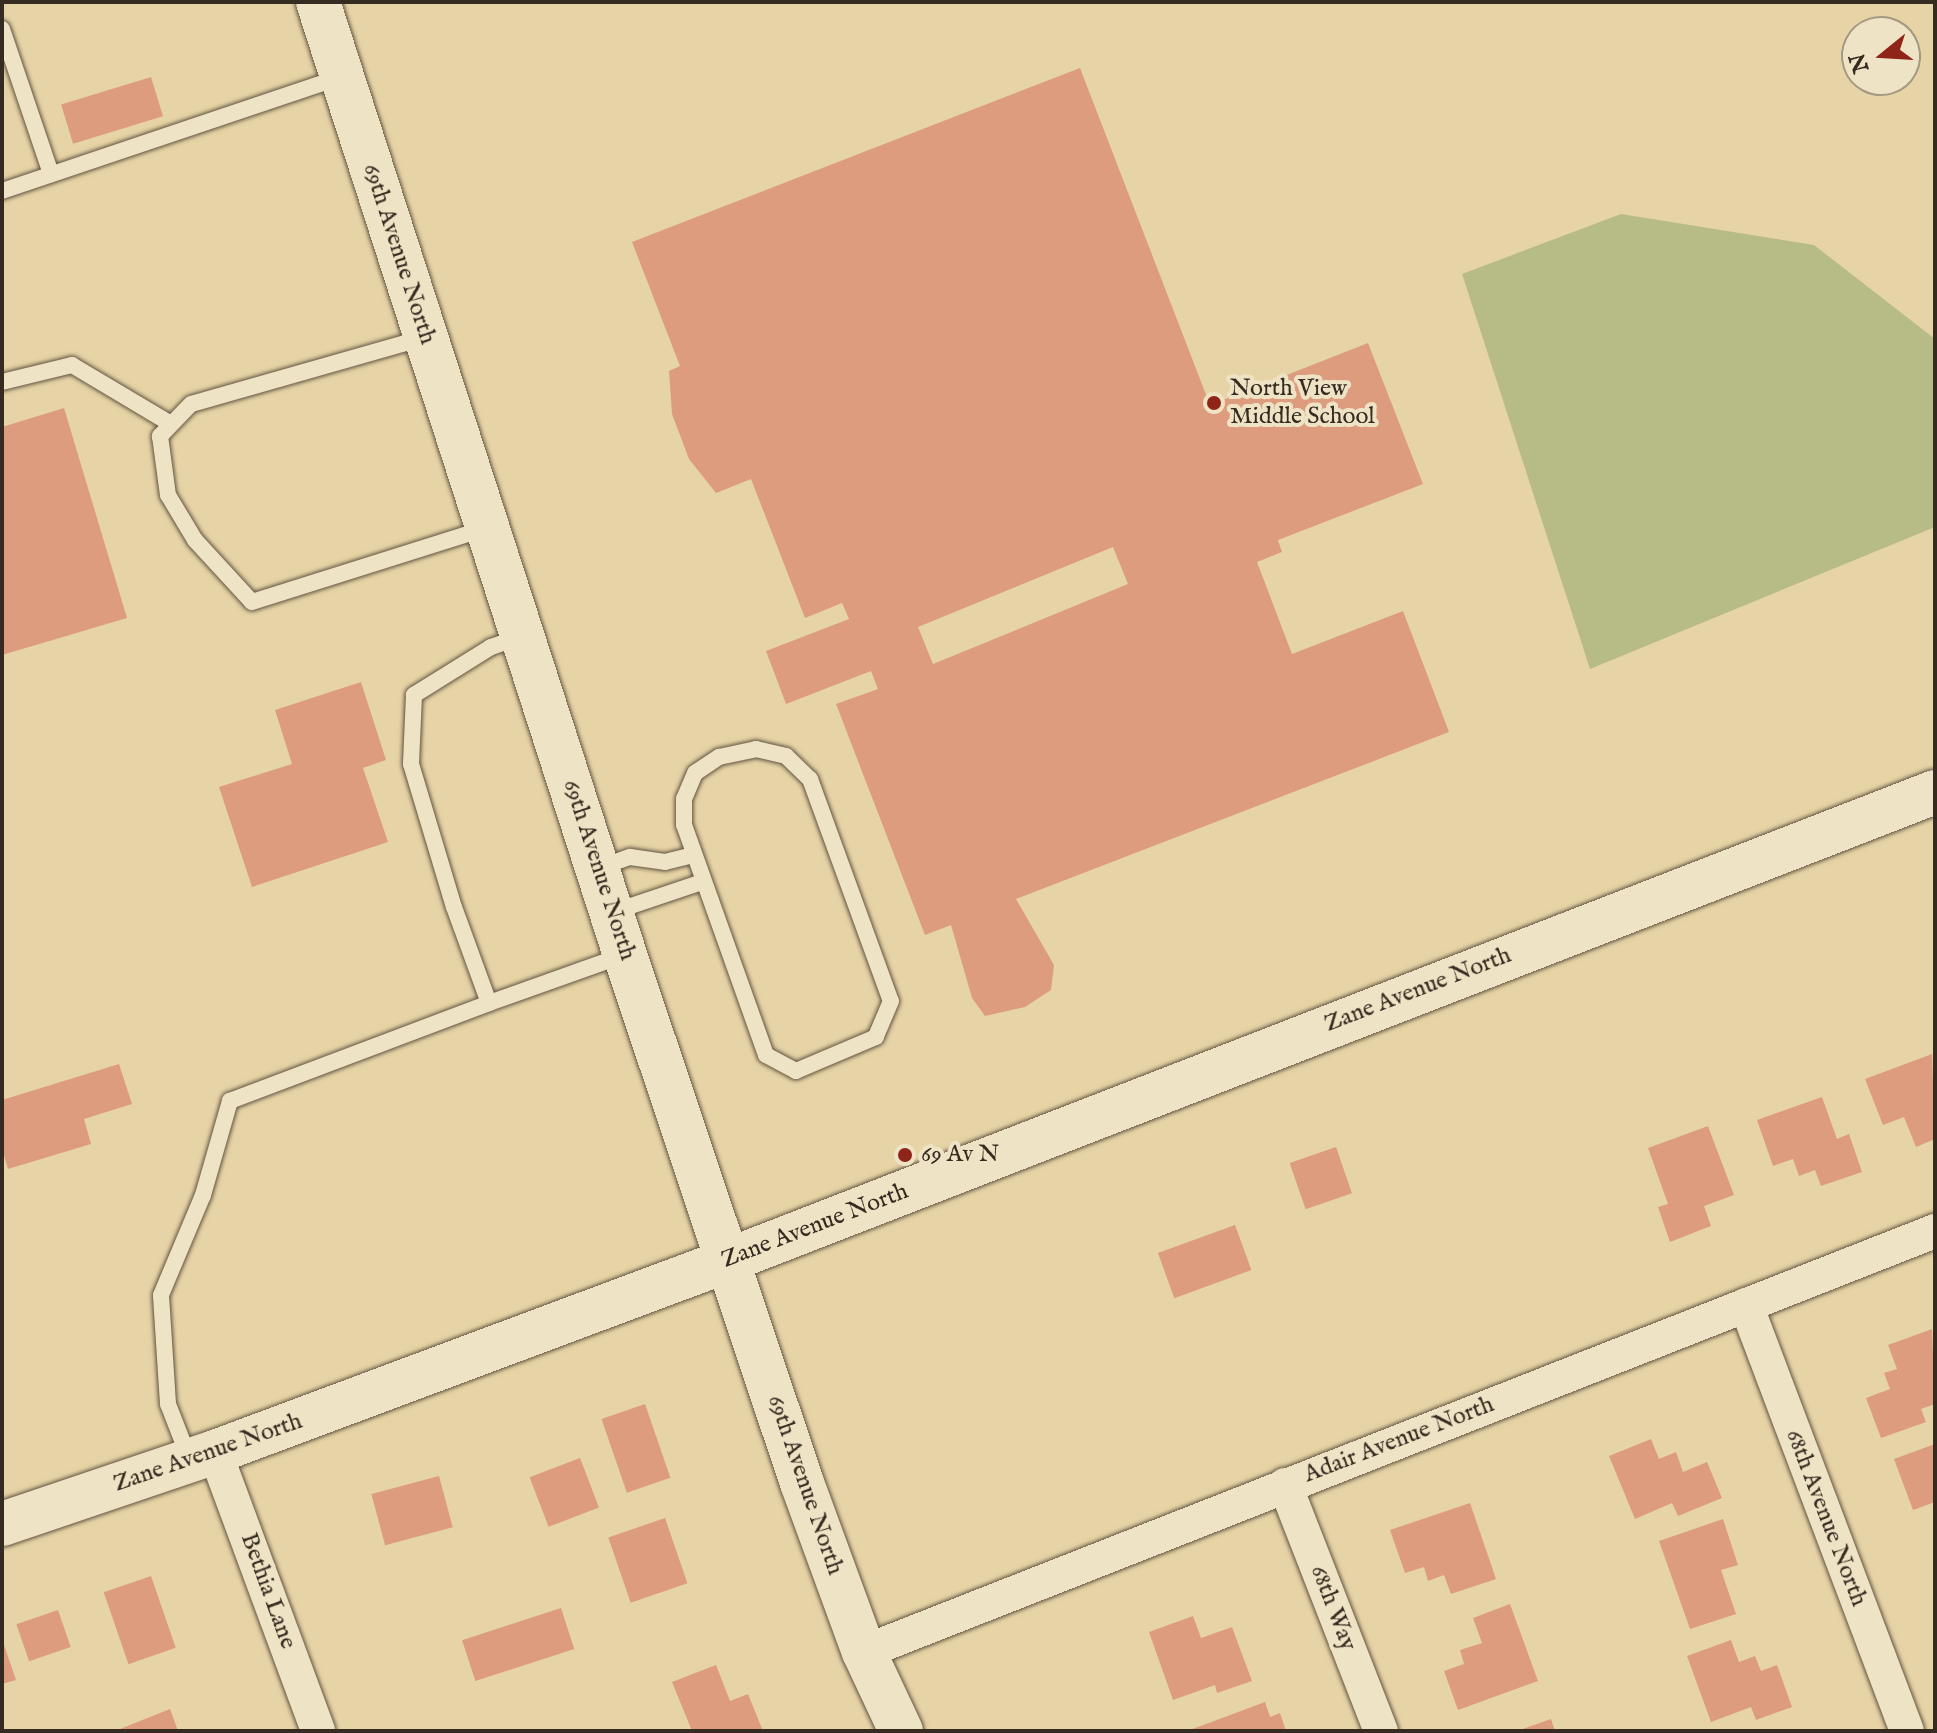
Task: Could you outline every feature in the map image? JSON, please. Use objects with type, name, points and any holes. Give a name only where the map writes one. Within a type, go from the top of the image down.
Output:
[{"type":"street","name":"69th Avenue North","points":[[318,2],[625,955],[864,1652],[901,1731]]},
{"type":"street","name":"Zane Avenue North","points":[[2,1524],[203,1456],[729,1260],[1935,792]]},
{"type":"street","name":"Adair Avenue North","points":[[864,1652],[1935,1231]]},
{"type":"street","name":"68th Avenue North","points":[[1746,1305],[1907,1731]]},
{"type":"street","name":"Bethia Lane","points":[[203,1456],[318,1731]]},
{"type":"street","name":"68th Way","points":[[1285,1485],[1381,1731]]},
{"type":"lane","points":[[2,29],[51,174]]},
{"type":"lane","points":[[2,191],[342,77]]},
{"type":"lane","points":[[426,337],[191,404],[160,436],[168,495],[195,540],[252,602],[488,527]]},
{"type":"lane","points":[[2,382],[72,365],[171,424]]},
{"type":"lane","points":[[489,1003],[411,764],[414,695],[491,647],[523,636]]},
{"type":"lane","points":[[756,749],[786,756],[802,772],[848,872],[891,1001],[876,1037],[796,1071],[766,1055],[694,855],[684,825],[684,799],[695,773],[719,757],[756,749]]},
{"type":"lane","points":[[598,868],[630,857],[665,862],[694,855]]},
{"type":"lane","points":[[612,912],[702,882]]},
{"type":"lane","points":[[203,1456],[168,1404],[161,1295],[203,1195],[230,1101],[625,955]]},
{"type":"green space","points":[[1621,214],[1814,245],[1935,339],[1935,527],[1590,669],[1462,274]]},
{"type":"building","name":"North View Middle School","points":[[1080,68],[1210,405],[1368,343],[1423,484],[1278,540],[1282,552],[1257,562],[1292,654],[1403,611],[1449,732],[1016,899],[1054,965],[1051,990],[1025,1007],[985,1016],[972,998],[951,925],[925,935],[836,704],[878,689],[871,671],[786,704],[766,651],[849,619],[842,603],[805,618],[751,479],[716,493],[689,459],[672,414],[669,371],[680,366],[632,242]],"holes":[[[1113,547],[1128,584],[933,664],[918,627]]]},
{"type":"building","points":[[151,77],[163,116],[73,144],[61,104]]},
{"type":"building","points":[[64,408],[127,618],[2,655],[2,427]]},
{"type":"building","points":[[361,682],[386,760],[363,768],[388,842],[252,887],[219,787],[292,764],[275,710]]},
{"type":"building","points":[[1932,1054],[1935,1139],[1916,1147],[1904,1117],[1883,1125],[1865,1079]]},
{"type":"building","points":[[119,1064],[132,1104],[84,1119],[91,1144],[8,1169],[2,1149],[2,1100]]},
{"type":"building","points":[[1822,1097],[1837,1139],[1849,1134],[1862,1172],[1821,1186],[1815,1170],[1799,1176],[1793,1159],[1773,1166],[1757,1120]]},
{"type":"building","points":[[1708,1126],[1734,1195],[1704,1206],[1711,1226],[1670,1242],[1658,1207],[1668,1204],[1648,1148]]},
{"type":"building","points":[[1336,1147],[1352,1193],[1306,1209],[1290,1163]]},
{"type":"building","points":[[1235,1225],[1251,1270],[1174,1298],[1158,1253]]},
{"type":"building","points":[[1932,1329],[1935,1404],[1921,1409],[1926,1422],[1881,1438],[1866,1398],[1890,1389],[1884,1373],[1897,1369],[1888,1345]]},
{"type":"building","points":[[645,1404],[670,1478],[627,1493],[602,1419]]},
{"type":"building","points":[[1651,1439],[1659,1459],[1676,1452],[1683,1472],[1707,1462],[1722,1498],[1678,1516],[1672,1503],[1635,1519],[1609,1456]]},
{"type":"building","points":[[1935,1444],[1935,1502],[1913,1510],[1894,1459]]},
{"type":"building","points":[[580,1458],[599,1507],[549,1527],[530,1477]]},
{"type":"building","points":[[439,1476],[453,1527],[385,1545],[371,1494]]},
{"type":"building","points":[[1470,1503],[1496,1579],[1451,1594],[1444,1575],[1428,1581],[1424,1567],[1405,1573],[1390,1530]]},
{"type":"building","points":[[665,1518],[687,1583],[631,1603],[608,1538]]},
{"type":"building","points":[[1723,1519],[1738,1565],[1721,1570],[1736,1614],[1690,1629],[1659,1541]]},
{"type":"building","points":[[151,1576],[176,1648],[128,1664],[104,1592]]},
{"type":"building","points":[[1510,1604],[1538,1681],[1458,1710],[1444,1671],[1464,1664],[1460,1650],[1482,1643],[1473,1618]]},
{"type":"building","points":[[561,1608],[574,1649],[475,1681],[462,1640]]},
{"type":"building","points":[[58,1610],[71,1647],[29,1661],[16,1624]]},
{"type":"building","points":[[1193,1616],[1201,1638],[1232,1627],[1252,1681],[1217,1693],[1215,1685],[1173,1700],[1149,1632]]},
{"type":"building","points":[[2,1639],[16,1680],[2,1684]]},
{"type":"building","points":[[1731,1640],[1739,1662],[1755,1656],[1761,1671],[1777,1665],[1792,1707],[1756,1720],[1751,1707],[1711,1722],[1687,1656]]},
{"type":"building","points":[[716,1665],[730,1701],[748,1694],[763,1731],[692,1731],[672,1682]]},
{"type":"building","points":[[1265,1702],[1270,1717],[1280,1713],[1286,1731],[1187,1731]]},
{"type":"building","points":[[170,1709],[178,1731],[120,1729]]},
{"type":"building","points":[[1551,1719],[1555,1731],[1517,1731]]},
{"type":"place","name":"North View Middle School","points":[[1214,403]]},
{"type":"place","name":"69 Av N","points":[[905,1155]]}]
